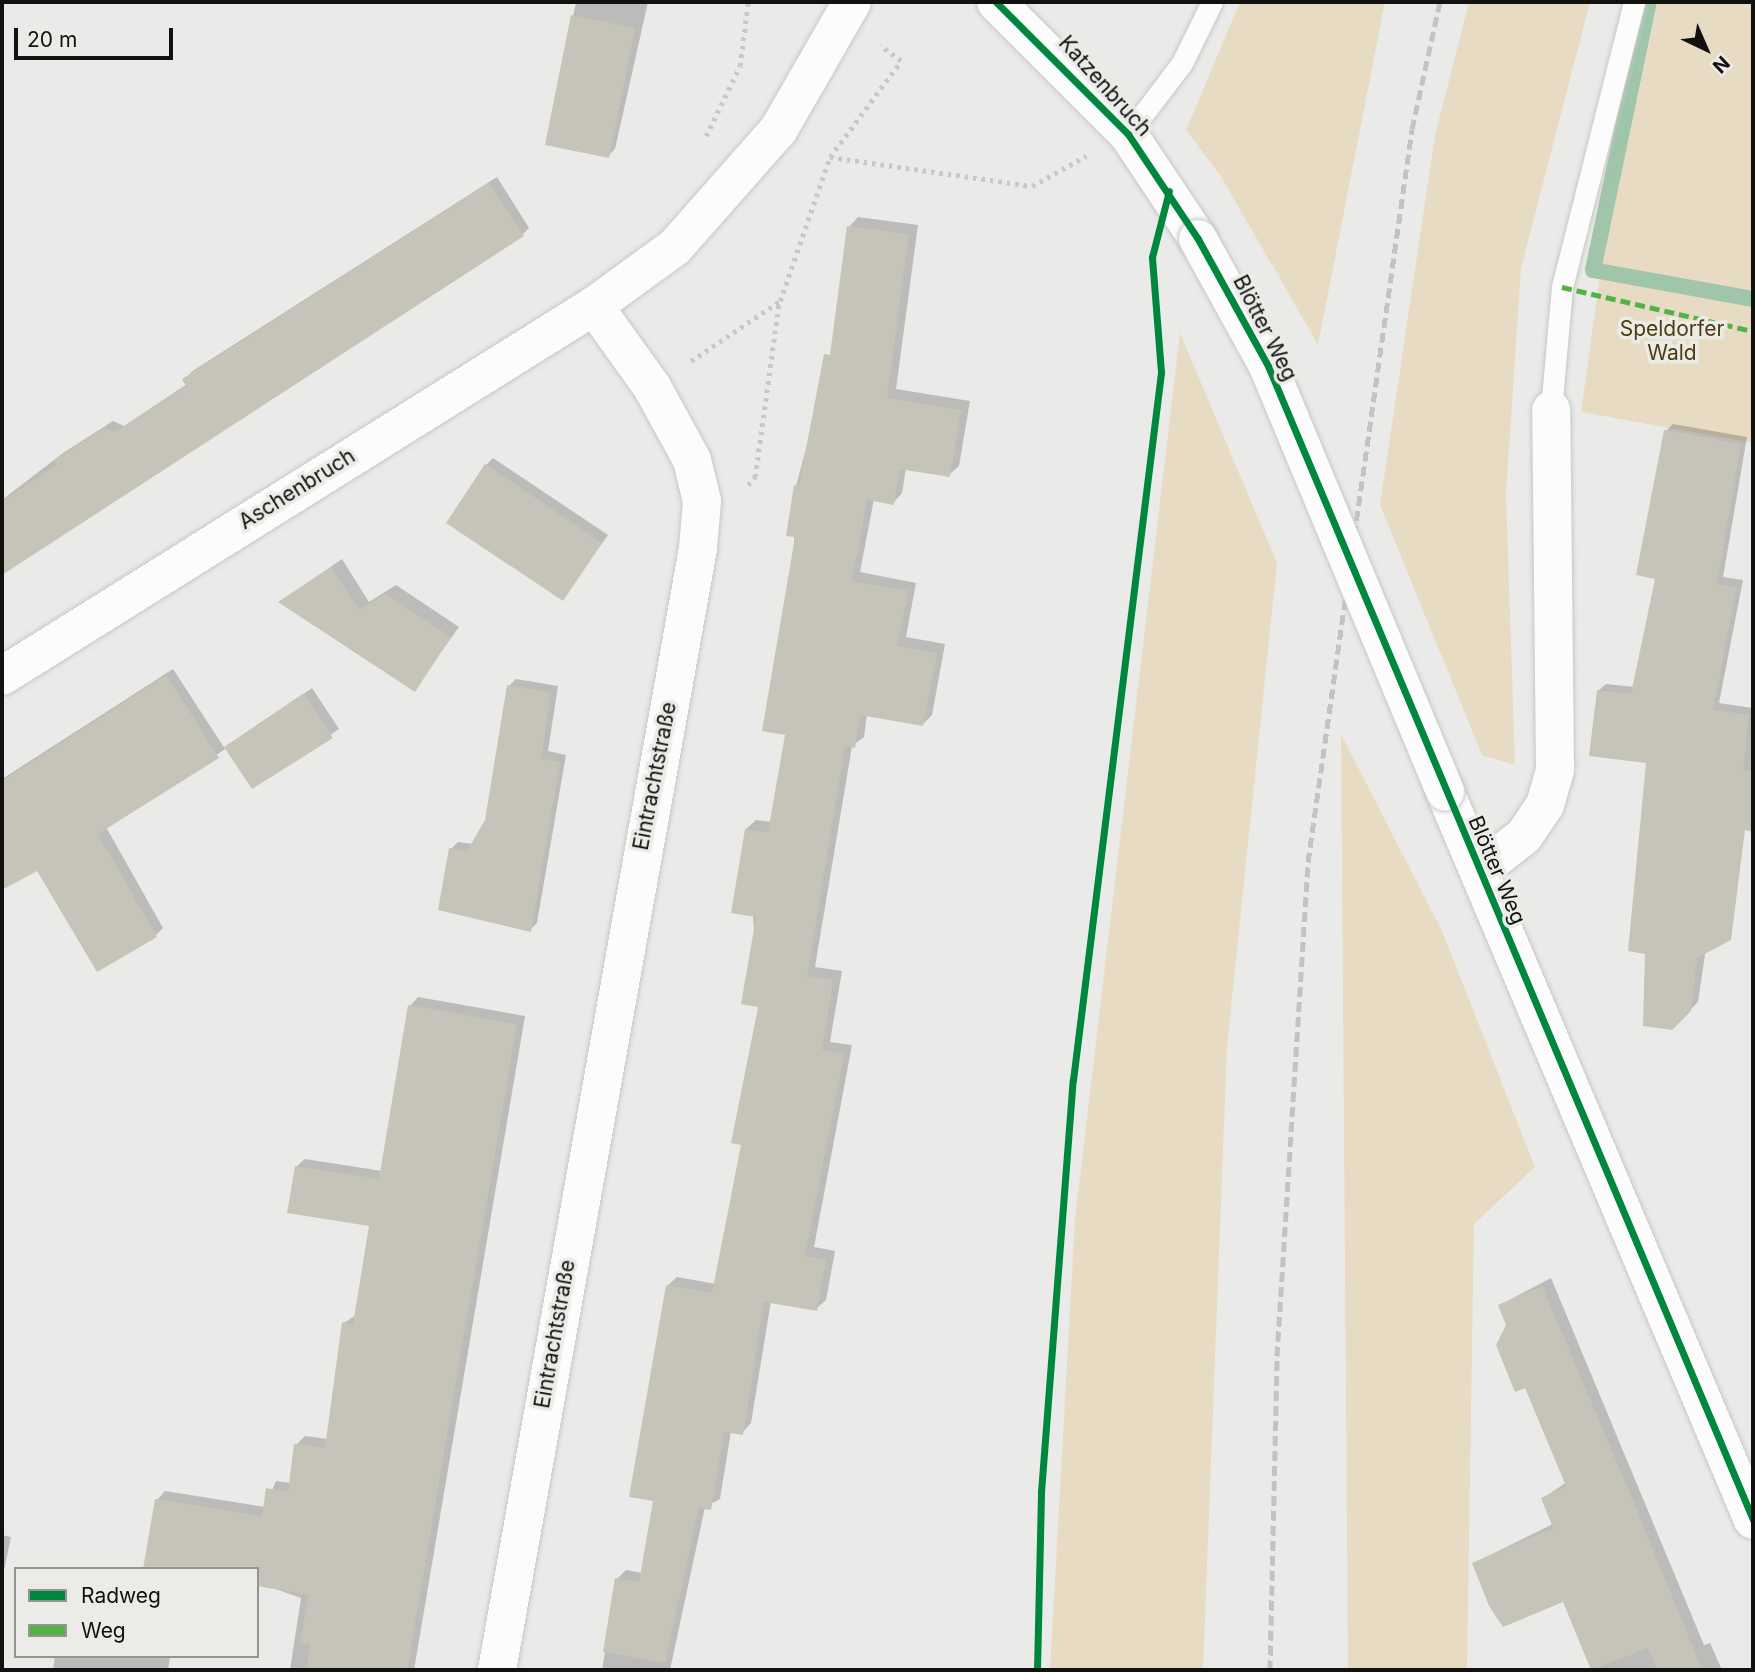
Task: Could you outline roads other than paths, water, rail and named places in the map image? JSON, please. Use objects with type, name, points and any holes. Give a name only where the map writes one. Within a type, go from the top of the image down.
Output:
[{"type":"street","name":"Katzenbruch","points":[[996,2],[1128,134],[1198,239]]},
{"type":"street","points":[[594,306],[675,247],[733,188],[779,130],[847,10]]},
{"type":"street","name":"Blötter Weg","points":[[1198,239],[1268,366],[1753,1520]]},
{"type":"street","name":"Eintrachtstraße","points":[[497,1670],[698,548],[702,501],[692,460],[652,387],[594,306]]},
{"type":"street","name":"Aschenbruch","points":[[2,676],[594,306]]},
{"type":"street","name":"Blötter Weg","points":[[1479,870],[1524,836],[1545,805],[1555,769],[1551,410]]},
{"type":"lane","name":"Katzenbruch","points":[[1128,134],[1182,63],[1212,2]]},
{"type":"lane","name":"Blötter Weg","points":[[1551,410],[1562,287],[1634,2]]},
{"type":"waterway","points":[[1649,2],[1593,270],[1753,299]]},
{"type":"railway","points":[[1270,1670],[1277,1356],[1308,862],[1412,129],[1440,2]]},
{"type":"park label","name":"Speldorfer Wald","points":[[1672,341]]}]
